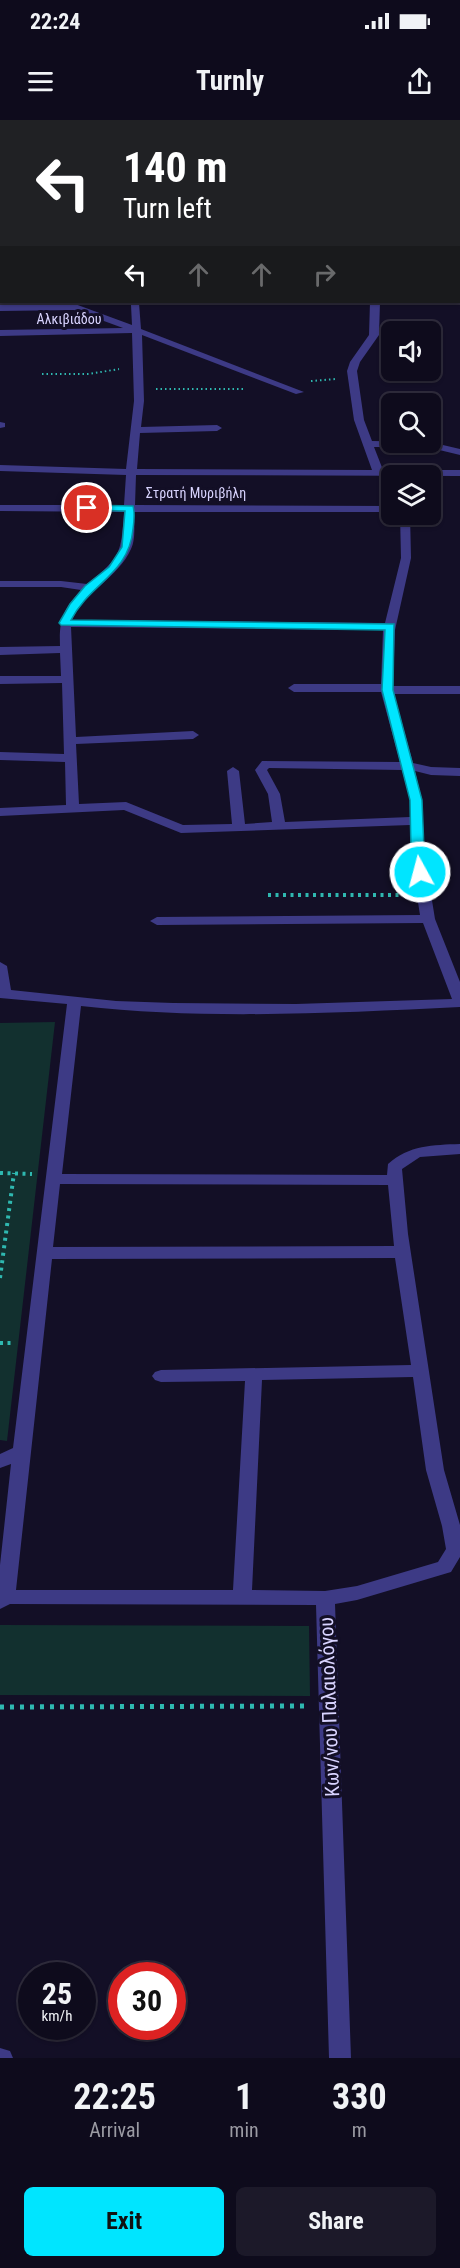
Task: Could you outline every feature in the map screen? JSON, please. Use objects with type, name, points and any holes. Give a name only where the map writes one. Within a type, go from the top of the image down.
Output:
[{"type":"street","points":[[0,468],[130,472],[379,474],[359,420],[352,377],[353,366],[375,335],[375,303]]},
{"type":"street","points":[[73,810],[64,649],[65,623],[73,606],[89,588],[113,569],[127,547],[130,472],[137,430],[140,389],[136,305]]},
{"type":"street","points":[[0,308],[71,306],[298,392]]},
{"type":"street","name":"Αλκιβιάδου","points":[[0,333],[137,331]]},
{"type":"street","points":[[137,430],[217,428]]},
{"type":"street","points":[[368,444],[427,444],[460,452]]},
{"type":"street","points":[[441,474],[460,473]]},
{"type":"street","name":"Στρατή Μυριβήλη","points":[[0,508],[381,509]]},
{"type":"street","points":[[0,966],[2,994],[74,1003],[213,1009],[312,1009],[460,1001],[428,919],[417,851],[416,800],[387,689],[390,627],[406,558],[405,525]]},
{"type":"street","points":[[0,584],[61,584],[89,588]]},
{"type":"street","points":[[65,623],[390,627]]},
{"type":"street","points":[[0,651],[64,649]]},
{"type":"street","points":[[0,680],[67,679]]},
{"type":"street","points":[[294,688],[460,690]]},
{"type":"street","points":[[70,741],[193,735]]},
{"type":"street","points":[[0,756],[71,758]]},
{"type":"street","points":[[279,826],[274,794],[261,770],[266,764],[408,766],[431,771],[460,772]]},
{"type":"street","points":[[233,771],[239,828]]},
{"type":"street","points":[[0,812],[126,806],[181,830],[416,821]]},
{"type":"street","points":[[157,921],[428,919]]},
{"type":"street","points":[[74,1003],[3,1600],[325,1598]]},
{"type":"street","points":[[54,1177],[394,1180],[394,1168],[404,1157],[420,1152],[460,1149]]},
{"type":"street","name":"Κων/νου Παλαιολόγου","points":[[339,2058],[325,1598],[357,1593],[444,1567],[455,1551],[452,1526],[435,1470],[402,1252],[394,1180]]},
{"type":"street","points":[[46,1253],[402,1252]]},
{"type":"street","points":[[161,1376],[421,1371]]},
{"type":"street","points":[[242,1598],[254,1374]]},
{"type":"street","points":[[0,1461],[21,1452]]},
{"type":"path","points":[[42,374],[89,374],[139,366]]},
{"type":"path","points":[[140,389],[239,390]]},
{"type":"path","points":[[268,896],[424,895]]},
{"type":"path","points":[[0,1173],[54,1177]]},
{"type":"path","points":[[0,1278],[14,1173]]},
{"type":"path","points":[[0,1707],[329,1706]]},
{"type":"green space","points":[[55,1022],[7,1441],[0,1440],[0,1023]]},
{"type":"green space","points":[[0,1625],[309,1626],[310,1696],[0,1695]]},
{"type":"route","points":[[87,508],[130,508],[127,547],[113,569],[89,588],[73,606],[65,623],[262,623],[390,627],[387,690],[416,800],[417,851],[420,872]]}]
